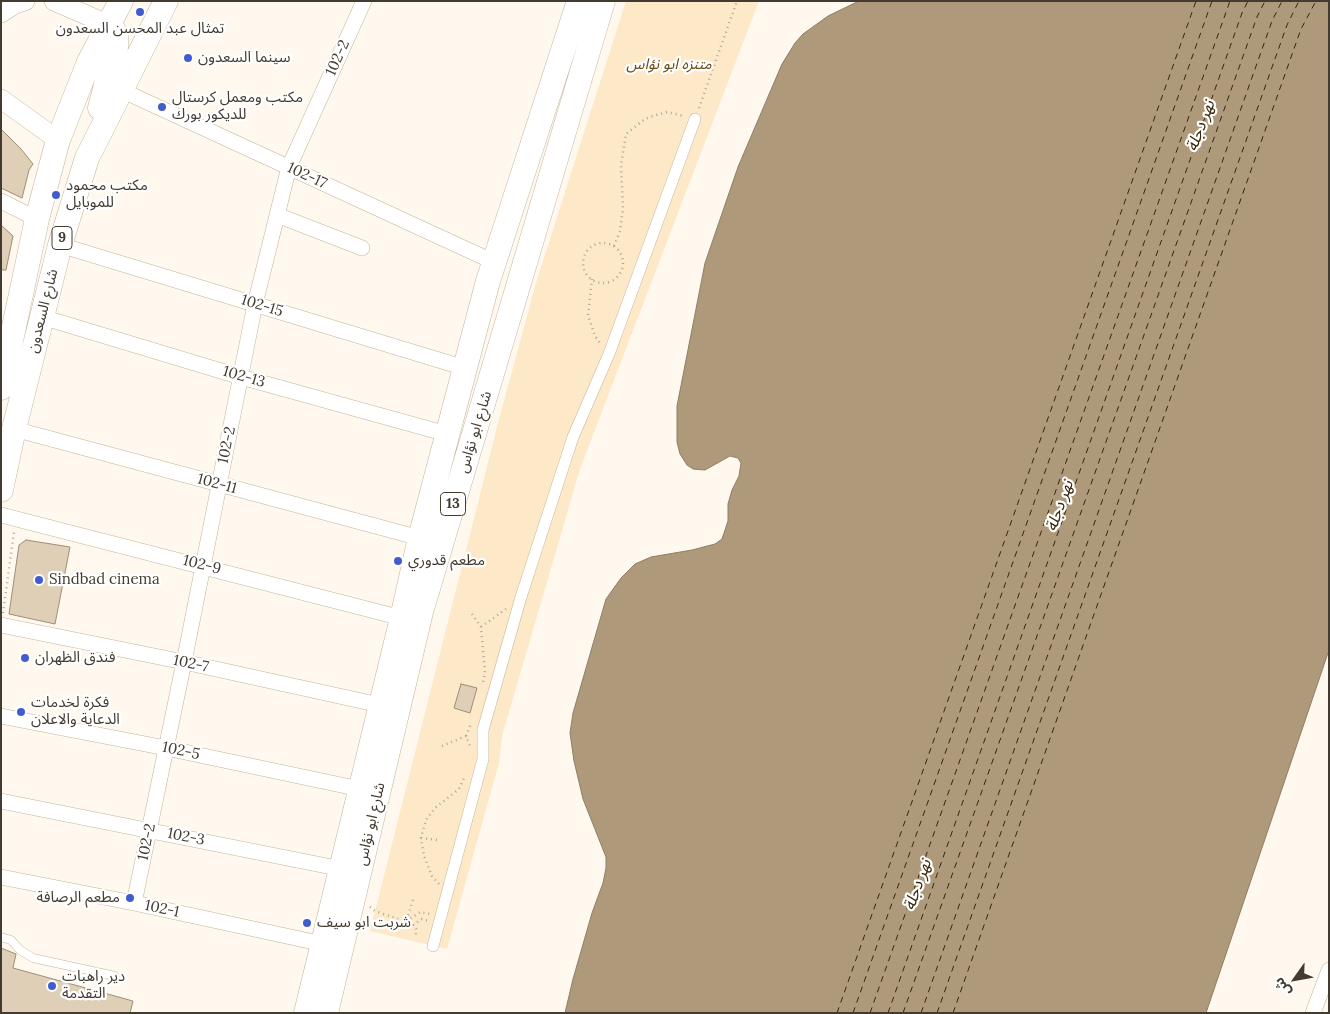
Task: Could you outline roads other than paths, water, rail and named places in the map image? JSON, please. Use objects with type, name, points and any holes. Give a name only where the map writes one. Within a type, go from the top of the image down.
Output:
[{"type":"main road","name":"شارع السعدون","points":[[1,388],[8,319],[58,140],[88,62],[121,1]]},
{"type":"main road","name":"شارع السعدون","points":[[1,490],[14,429],[60,245],[87,158],[166,1]]},
{"type":"main road","name":"شارع ابو نؤاس","points":[[306,1013],[446,434],[494,262],[579,1]]},
{"type":"main road","name":"شارع ابو نؤاس","points":[[326,1013],[422,612],[603,1]]},
{"type":"main road","points":[[87,158],[114,58],[116,38],[107,24]]},
{"type":"street","points":[[1,13],[14,4],[25,1]]},
{"type":"street","points":[[54,1],[107,24]]},
{"type":"street","name":"102-2","points":[[134,903],[184,662],[254,304],[288,167],[364,1]]},
{"type":"street","name":"102-17","points":[[121,90],[494,262]]},
{"type":"street","points":[[1,99],[58,140]]},
{"type":"street","points":[[434,946],[483,759],[483,730],[521,597],[573,437],[609,354],[695,119]]},
{"type":"street","points":[[1,201],[37,219]]},
{"type":"street","points":[[277,214],[362,248]]},
{"type":"street","name":"102-15","points":[[60,245],[465,368]]},
{"type":"street","name":"102-13","points":[[42,317],[241,377],[446,434]]},
{"type":"street","name":"102-11","points":[[14,429],[420,538]]},
{"type":"street","name":"102-9","points":[[1,515],[202,565],[402,618]]},
{"type":"street","name":"102-7","points":[[1,625],[184,662],[380,705]]},
{"type":"street","name":"102-5","points":[[1,716],[166,748],[360,789]]},
{"type":"street","name":"102-3","points":[[1,801],[342,869]]},
{"type":"street","name":"102-1","points":[[1,876],[323,944]]},
{"type":"street","points":[[1312,1013],[1329,970]]},
{"type":"lane","points":[[1,937],[11,940],[20,950],[33,958],[115,976]]},
{"type":"water","name":"نهر دجلة","points":[[859,1],[1329,1],[1329,650],[1206,1013],[565,1013],[573,979],[606,868],[606,857],[583,799],[570,733],[573,713],[606,599],[621,578],[635,564],[651,557],[715,544],[722,539],[728,521],[728,504],[739,476],[741,463],[738,458],[730,456],[705,470],[693,469],[687,465],[680,454],[677,442],[677,406],[705,263],[738,167],[782,64],[803,34],[828,16]]},
{"type":"place","name":"تمثال عبد المحسن السعدون","points":[[140,12]]},
{"type":"place","name":"سينما السعدون","points":[[188,58]]},
{"type":"place","name":"مكتب ومعمل كرستال للديكور بورك","points":[[162,107]]},
{"type":"place","name":"مكتب محمود للموبايل","points":[[56,195]]},
{"type":"place","name":"مطعم قدوري","points":[[398,561]]},
{"type":"place","name":"Sindbad cinema","points":[[39,580]]},
{"type":"place","name":"فندق الظهران","points":[[25,658]]},
{"type":"place","name":"فكرة لخدمات الدعاية والاعلان","points":[[21,712]]},
{"type":"place","name":"مطعم الرصافة","points":[[130,898]]},
{"type":"place","name":"شربت ابو سيف","points":[[307,923]]},
{"type":"place","name":"دير راهبات التقدمة","points":[[52,986]]},
{"type":"park label","name":"متنزه ابو نؤاس","points":[[669,65]]}]
